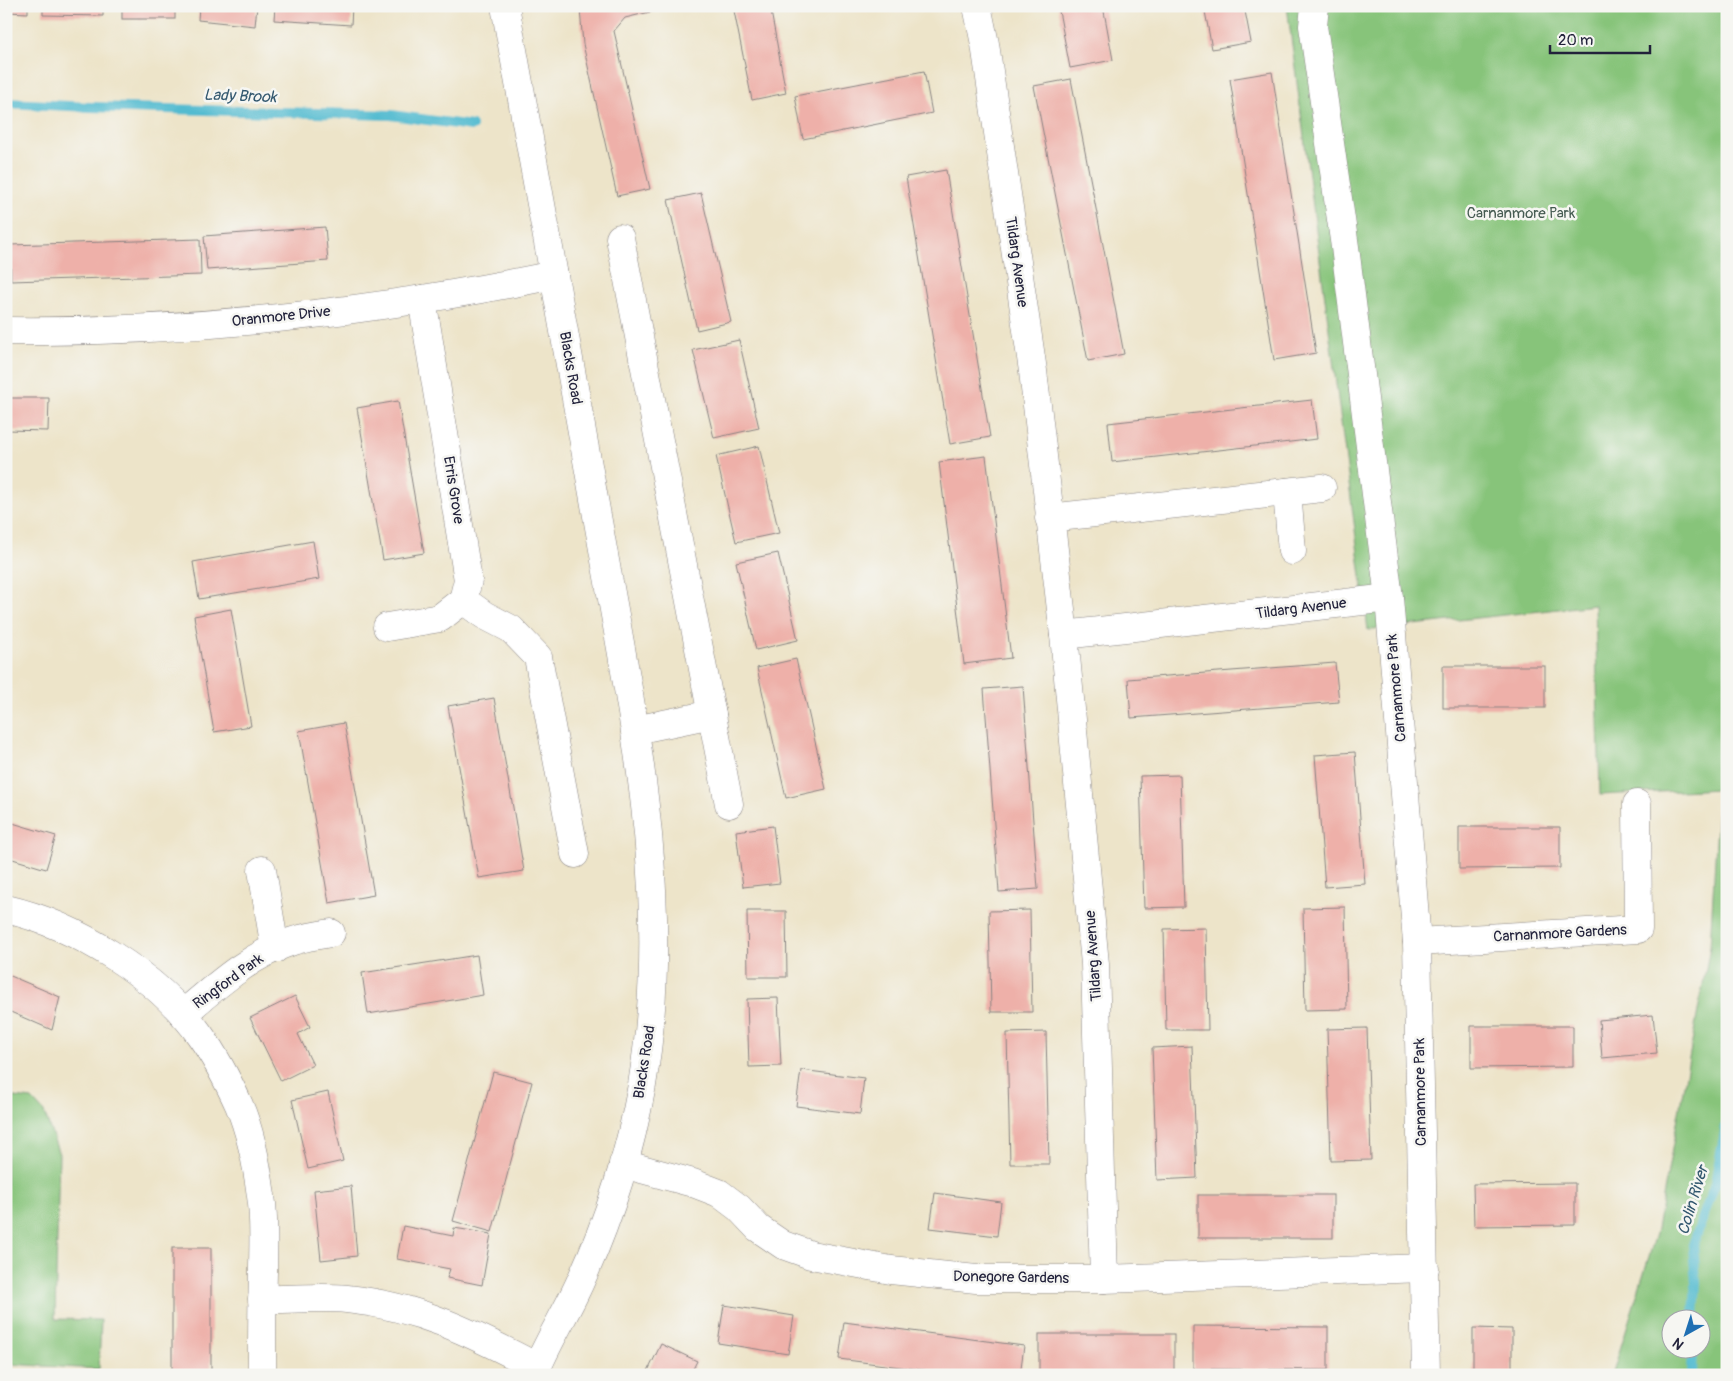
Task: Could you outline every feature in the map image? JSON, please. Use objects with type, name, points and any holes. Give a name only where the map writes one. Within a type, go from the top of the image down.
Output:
[{"type":"street","name":"Blacks Road","points":[[505,6],[635,730],[650,841],[655,913],[653,1003],[641,1088],[623,1164],[600,1236],[580,1282],[535,1371]]},
{"type":"street","name":"Tildarg Avenue","points":[[977,6],[985,44],[1033,371],[1064,635],[1096,964],[1104,1279]]},
{"type":"street","name":"Carnanmore Park","points":[[1315,6],[1313,26],[1345,247],[1389,598],[1417,942],[1426,1375]]},
{"type":"street","points":[[620,238],[729,804]]},
{"type":"street","name":"Oranmore Drive","points":[[6,330],[61,331],[192,325],[422,299],[554,275]]},
{"type":"street","name":"Erris Grove","points":[[422,299],[468,580],[463,600]]},
{"type":"street","points":[[1049,518],[1322,488]]},
{"type":"street","points":[[1287,492],[1292,550]]},
{"type":"street","name":"Tildarg Avenue","points":[[1064,635],[1389,598]]},
{"type":"street","points":[[387,627],[440,618],[463,600],[484,615],[511,629],[538,657],[575,854]]},
{"type":"street","points":[[635,730],[712,714]]},
{"type":"street","name":"Carnanmore Gardens","points":[[1417,942],[1638,929],[1637,804]]},
{"type":"street","points":[[262,870],[275,949]]},
{"type":"street","points":[[6,909],[33,915],[100,948],[131,968],[183,1014],[200,1035],[221,1071],[239,1105],[253,1147],[262,1199],[262,1375]]},
{"type":"street","name":"Ringford Park","points":[[183,1014],[245,964],[293,941],[331,932]]},
{"type":"street","name":"Donegore Gardens","points":[[623,1164],[719,1192],[739,1208],[758,1228],[783,1245],[811,1255],[891,1270],[976,1279],[1104,1279],[1425,1268]]},
{"type":"street","points":[[262,1299],[345,1299],[389,1304],[426,1315],[457,1328],[535,1371]]},
{"type":"green space","name":"Carnanmore Park","points":[[1287,6],[1727,6],[1727,1375],[1612,1375],[1656,1234],[1710,947],[1719,789],[1600,795],[1595,605],[1368,630]]},
{"type":"green space","points":[[6,1096],[32,1099],[44,1112],[59,1154],[55,1319],[101,1320],[99,1369],[6,1364]]},
{"type":"building","points":[[6,6],[28,6],[28,13],[6,12]]},
{"type":"building","points":[[43,6],[103,6],[103,16],[43,15]]},
{"type":"building","points":[[122,6],[175,6],[175,19],[122,19]]},
{"type":"building","points":[[199,6],[257,6],[255,26],[198,20]]},
{"type":"building","points":[[275,6],[352,6],[351,25],[274,20]]},
{"type":"building","points":[[582,6],[675,6],[625,18],[614,31],[650,189],[617,196],[583,44],[580,9]]},
{"type":"building","points":[[733,6],[770,6],[786,93],[752,100]]},
{"type":"building","points":[[1058,6],[1103,6],[1113,60],[1070,68]]},
{"type":"building","points":[[1204,6],[1244,6],[1251,42],[1212,49]]},
{"type":"building","points":[[924,71],[932,113],[803,139],[795,96]]},
{"type":"building","points":[[1272,72],[1316,353],[1274,360],[1230,79]]},
{"type":"building","points":[[1071,79],[1124,354],[1088,361],[1034,86]]},
{"type":"building","points":[[946,170],[990,437],[950,444],[906,177]]},
{"type":"building","points":[[701,193],[731,322],[697,330],[668,200]]},
{"type":"building","points":[[325,227],[328,261],[207,270],[204,236]]},
{"type":"building","points":[[200,239],[201,275],[11,281],[10,245]]},
{"type":"building","points":[[739,340],[759,428],[714,438],[693,350]]},
{"type":"building","points":[[6,398],[49,398],[48,431],[6,430]]},
{"type":"building","points":[[1312,400],[1317,439],[1112,462],[1108,423]]},
{"type":"building","points":[[398,401],[424,553],[383,560],[357,408]]},
{"type":"building","points":[[759,446],[779,533],[736,542],[716,456]]},
{"type":"building","points":[[986,456],[1011,658],[964,664],[939,462]]},
{"type":"building","points":[[313,541],[319,579],[199,599],[193,562]]},
{"type":"building","points":[[778,553],[798,640],[756,650],[736,562]]},
{"type":"building","points":[[231,609],[251,726],[214,732],[194,616]]},
{"type":"building","points":[[796,659],[826,789],[786,798],[757,668]]},
{"type":"building","points":[[1335,663],[1339,702],[1131,718],[1128,679]]},
{"type":"building","points":[[1443,666],[1545,666],[1545,708],[1443,708]]},
{"type":"building","points":[[1023,686],[1038,889],[999,892],[984,689]]},
{"type":"building","points":[[494,698],[524,871],[479,878],[448,706]]},
{"type":"building","points":[[344,723],[374,895],[329,903],[299,731]]},
{"type":"building","points":[[1355,752],[1365,884],[1325,887],[1315,755]]},
{"type":"building","points":[[1180,775],[1184,907],[1144,908],[1140,776]]},
{"type":"building","points":[[6,821],[56,836],[46,869],[6,857]]},
{"type":"building","points":[[773,826],[780,883],[743,887],[736,831]]},
{"type":"building","points":[[1459,827],[1560,827],[1560,868],[1459,869]]},
{"type":"building","points":[[1345,907],[1347,1009],[1305,1010],[1303,908]]},
{"type":"building","points":[[1030,910],[1032,1012],[991,1012],[989,911]]},
{"type":"building","points":[[747,911],[786,911],[787,977],[748,977]]},
{"type":"building","points":[[1206,928],[1208,1030],[1166,1030],[1164,929]]},
{"type":"building","points":[[477,955],[483,995],[368,1014],[362,973]]},
{"type":"building","points":[[6,974],[60,997],[52,1030],[6,1010]]},
{"type":"building","points":[[295,996],[310,1027],[298,1034],[313,1065],[281,1081],[250,1018]]},
{"type":"building","points":[[778,998],[781,1066],[749,1067],[747,999]]},
{"type":"building","points":[[1653,1015],[1657,1053],[1602,1058],[1599,1020]]},
{"type":"building","points":[[1471,1026],[1573,1026],[1573,1067],[1471,1068]]},
{"type":"building","points":[[1367,1028],[1371,1160],[1331,1161],[1327,1029]]},
{"type":"building","points":[[1046,1032],[1049,1164],[1010,1164],[1007,1033]]},
{"type":"building","points":[[1192,1046],[1197,1178],[1157,1180],[1152,1048]]},
{"type":"building","points":[[801,1070],[864,1078],[860,1114],[796,1106]]},
{"type":"building","points":[[493,1072],[532,1082],[492,1232],[453,1221]]},
{"type":"building","points":[[328,1092],[343,1161],[308,1169],[292,1100]]},
{"type":"building","points":[[1575,1183],[1575,1225],[1474,1226],[1473,1184]]},
{"type":"building","points":[[351,1186],[357,1256],[321,1260],[314,1190]]},
{"type":"building","points":[[935,1193],[1001,1202],[997,1236],[930,1228]]},
{"type":"building","points":[[1198,1195],[1333,1195],[1333,1238],[1198,1238]]},
{"type":"building","points":[[403,1226],[453,1236],[454,1228],[491,1234],[482,1285],[447,1278],[450,1269],[397,1259]]},
{"type":"building","points":[[172,1248],[211,1248],[211,1375],[172,1375]]},
{"type":"building","points":[[724,1305],[794,1316],[788,1354],[718,1343]]},
{"type":"building","points":[[844,1322],[1024,1346],[1020,1375],[961,1375],[839,1359]]},
{"type":"building","points":[[1193,1326],[1328,1327],[1328,1370],[1193,1369]]},
{"type":"building","points":[[1473,1328],[1512,1329],[1512,1375],[1473,1375]]},
{"type":"building","points":[[1039,1334],[1174,1334],[1174,1375],[1039,1375]]},
{"type":"building","points":[[661,1344],[697,1361],[690,1375],[646,1375]]},
{"type":"waterway","name":"Lady Brook","points":[[6,103],[391,115],[472,126]]},
{"type":"waterway","name":"Colin River","points":[[1695,1308],[1696,1282],[1693,1245],[1715,1184],[1727,1122]]},
{"type":"waterway","name":"Colin River","points":[[1692,1375],[1693,1358]]}]
